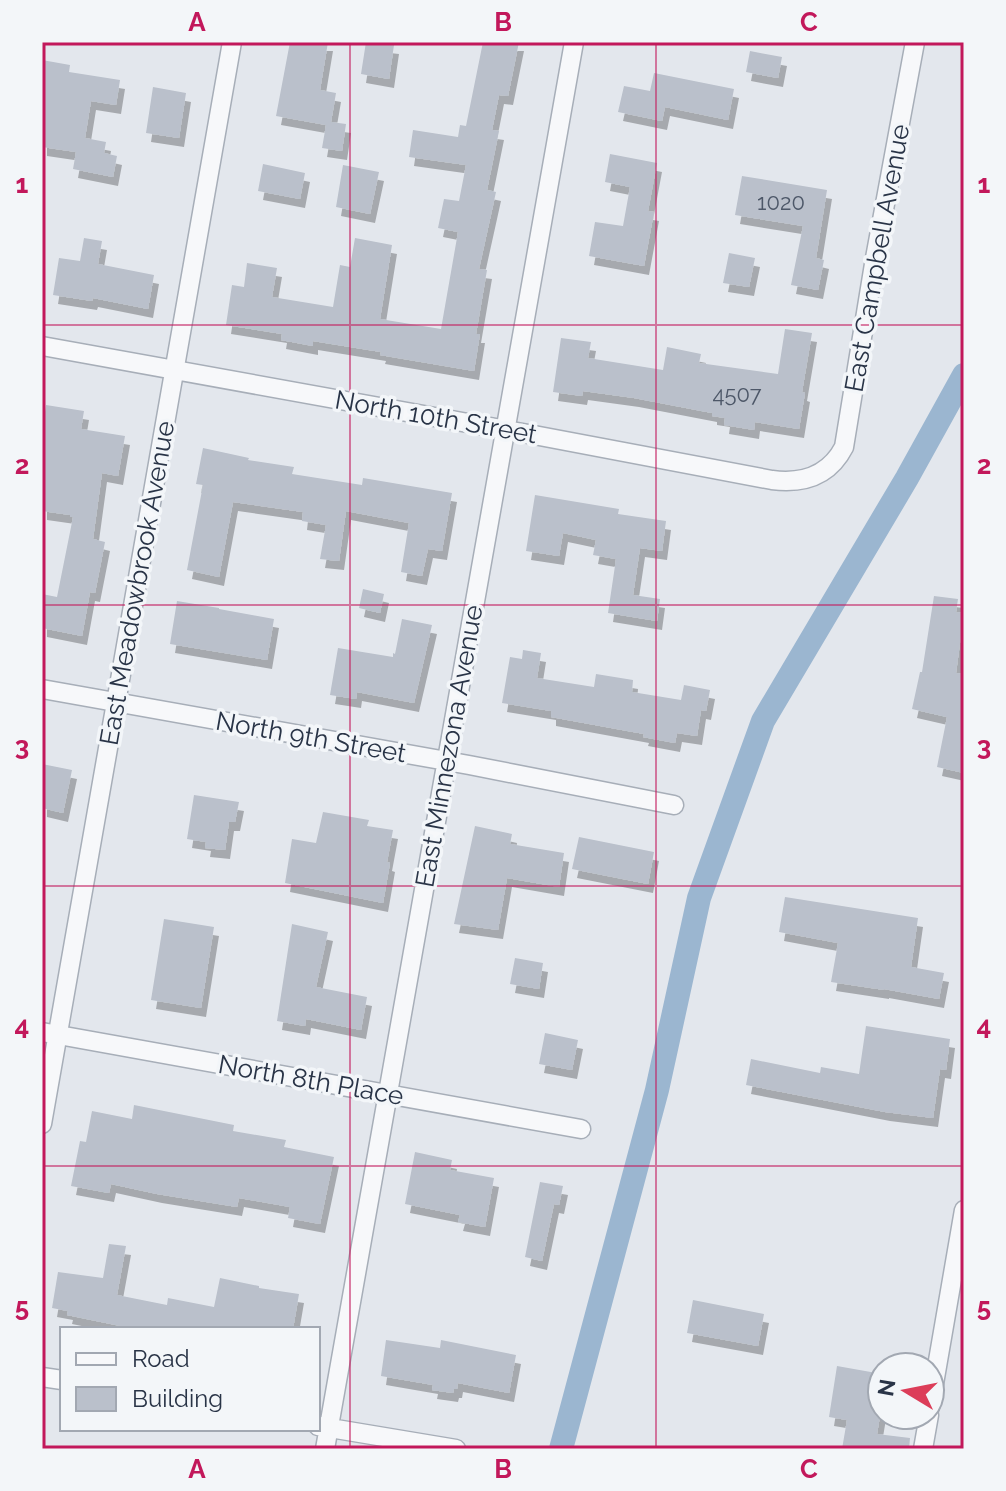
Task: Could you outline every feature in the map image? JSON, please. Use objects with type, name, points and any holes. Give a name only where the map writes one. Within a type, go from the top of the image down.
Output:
[{"type":"street","name":"East Meadowbrook Avenue","points":[[42,1124],[50,1034],[116,703],[232,42]]},
{"type":"street","name":"East Minnezona Avenue","points":[[325,1449],[323,1427],[387,1094],[574,42]]},
{"type":"street","name":"East Campbell Avenue","points":[[827,469],[844,447],[915,42]]},
{"type":"street","name":"North 10th Street","points":[[42,346],[772,480],[786,482],[806,479],[827,469]]},
{"type":"street","name":"North 9th Street","points":[[42,689],[674,805]]},
{"type":"street","name":"North 8th Place","points":[[50,1034],[581,1129]]},
{"type":"street","points":[[940,1351],[964,1210]]},
{"type":"street","points":[[323,1427],[456,1449]]},
{"type":"building","points":[[290,42],[328,42],[320,90],[336,93],[331,122],[346,124],[342,151],[322,148],[326,125],[276,116]]},
{"type":"building","points":[[366,42],[394,45],[389,79],[361,74]]},
{"type":"building","points":[[483,42],[519,42],[508,96],[499,95],[492,130],[499,131],[487,190],[496,192],[479,269],[487,270],[476,334],[480,334],[474,371],[313,341],[313,346],[281,340],[282,334],[226,325],[232,285],[244,287],[247,263],[277,268],[272,297],[333,307],[340,265],[350,267],[355,238],[392,245],[380,319],[441,329],[458,232],[438,228],[444,199],[459,201],[466,165],[409,157],[413,130],[458,137],[460,125],[466,126]]},
{"type":"building","points":[[750,51],[782,57],[778,78],[746,72]]},
{"type":"building","points":[[42,60],[70,65],[69,72],[120,80],[116,105],[91,101],[85,138],[106,142],[104,153],[117,156],[113,177],[73,169],[76,152],[42,147]]},
{"type":"building","points":[[654,73],[734,89],[728,120],[665,107],[662,121],[618,112],[624,86],[650,91]]},
{"type":"building","points":[[153,87],[186,93],[179,138],[146,133]]},
{"type":"building","points":[[610,154],[657,163],[648,211],[654,212],[644,266],[589,256],[595,222],[623,226],[630,187],[605,182]]},
{"type":"building","points":[[263,164],[305,173],[300,199],[258,191]]},
{"type":"building","points":[[343,165],[379,172],[370,214],[336,207]]},
{"type":"building","points":[[742,176],[827,190],[816,258],[824,260],[818,290],[791,285],[803,226],[735,215]]},
{"type":"building","points":[[84,238],[102,241],[98,264],[154,275],[148,309],[93,298],[92,301],[53,295],[59,258],[80,261]]},
{"type":"building","points":[[729,253],[755,258],[749,287],[723,283]]},
{"type":"building","points":[[785,329],[812,333],[799,429],[755,422],[754,430],[724,425],[725,418],[712,416],[712,413],[634,398],[583,391],[582,396],[553,392],[561,338],[591,342],[588,358],[663,370],[667,347],[701,354],[699,363],[778,374]]},
{"type":"building","points":[[46,405],[84,411],[81,429],[125,436],[118,476],[102,473],[93,539],[105,542],[95,593],[90,592],[82,636],[42,628],[42,594],[57,597],[73,517],[42,511],[42,433]]},
{"type":"building","points":[[203,448],[248,460],[294,467],[292,474],[362,485],[363,478],[452,493],[442,551],[428,549],[422,576],[401,572],[409,523],[346,511],[339,561],[320,559],[326,525],[302,521],[303,512],[233,502],[219,577],[187,570],[203,485],[196,484]]},
{"type":"building","points":[[535,495],[619,509],[618,514],[666,521],[662,551],[640,548],[633,595],[660,599],[657,621],[608,613],[616,559],[593,555],[596,540],[563,533],[559,556],[526,551]]},
{"type":"building","points":[[363,589],[384,594],[380,613],[359,608]]},
{"type":"building","points":[[934,596],[958,599],[956,612],[964,613],[956,673],[964,674],[964,773],[937,767],[947,717],[912,709],[922,672]]},
{"type":"building","points":[[177,601],[274,619],[267,660],[170,644]]},
{"type":"building","points":[[402,619],[432,625],[414,703],[357,692],[356,699],[330,695],[338,648],[393,657]]},
{"type":"building","points":[[523,650],[541,653],[537,678],[594,687],[596,674],[633,680],[632,692],[681,700],[684,685],[710,690],[706,711],[701,710],[697,736],[677,733],[675,743],[643,737],[644,734],[551,717],[551,711],[502,703],[510,657],[522,659]]},
{"type":"building","points":[[42,764],[72,770],[63,813],[42,808]]},
{"type":"building","points":[[194,795],[239,802],[235,822],[229,822],[225,850],[205,848],[206,842],[187,839]]},
{"type":"building","points":[[323,812],[369,820],[367,826],[393,830],[383,903],[285,883],[292,839],[316,843]]},
{"type":"building","points":[[475,826],[512,834],[510,844],[564,853],[559,887],[507,878],[498,930],[454,924]]},
{"type":"building","points":[[579,837],[654,852],[648,884],[572,869]]},
{"type":"building","points":[[785,897],[918,918],[911,967],[944,973],[939,999],[831,982],[838,943],[779,932]]},
{"type":"building","points":[[164,919],[214,927],[201,1008],[151,1000]]},
{"type":"building","points":[[292,924],[328,932],[316,987],[367,997],[361,1030],[306,1019],[305,1026],[277,1021]]},
{"type":"building","points":[[515,958],[543,963],[539,989],[510,984]]},
{"type":"building","points":[[866,1026],[950,1039],[946,1070],[940,1069],[933,1118],[885,1112],[746,1085],[751,1059],[820,1073],[821,1067],[859,1074]]},
{"type":"building","points":[[545,1033],[578,1040],[572,1070],[539,1064]]},
{"type":"building","points":[[134,1105],[234,1125],[233,1131],[286,1140],[284,1147],[334,1157],[320,1224],[288,1218],[290,1207],[239,1198],[237,1207],[111,1184],[109,1193],[71,1186],[80,1141],[86,1142],[92,1111],[132,1119]]},
{"type":"building","points":[[415,1152],[452,1160],[450,1170],[494,1178],[485,1227],[458,1222],[460,1215],[405,1204]]},
{"type":"building","points":[[540,1182],[563,1186],[559,1205],[554,1204],[542,1261],[525,1257]]},
{"type":"building","points":[[109,1244],[126,1246],[117,1295],[167,1305],[168,1298],[214,1307],[220,1278],[299,1294],[293,1327],[125,1327],[67,1315],[68,1311],[52,1308],[58,1272],[103,1278]]},
{"type":"building","points":[[693,1300],[764,1314],[758,1346],[687,1333]]},
{"type":"building","points":[[386,1340],[440,1348],[441,1340],[516,1355],[509,1393],[458,1383],[453,1393],[432,1390],[433,1385],[381,1376]]},
{"type":"building","points":[[837,1366],[866,1371],[866,1431],[910,1438],[909,1449],[842,1449],[847,1420],[829,1417]]},
{"type":"waterway","points":[[561,1449],[657,1090],[699,898],[763,721],[907,478],[964,375]]}]
